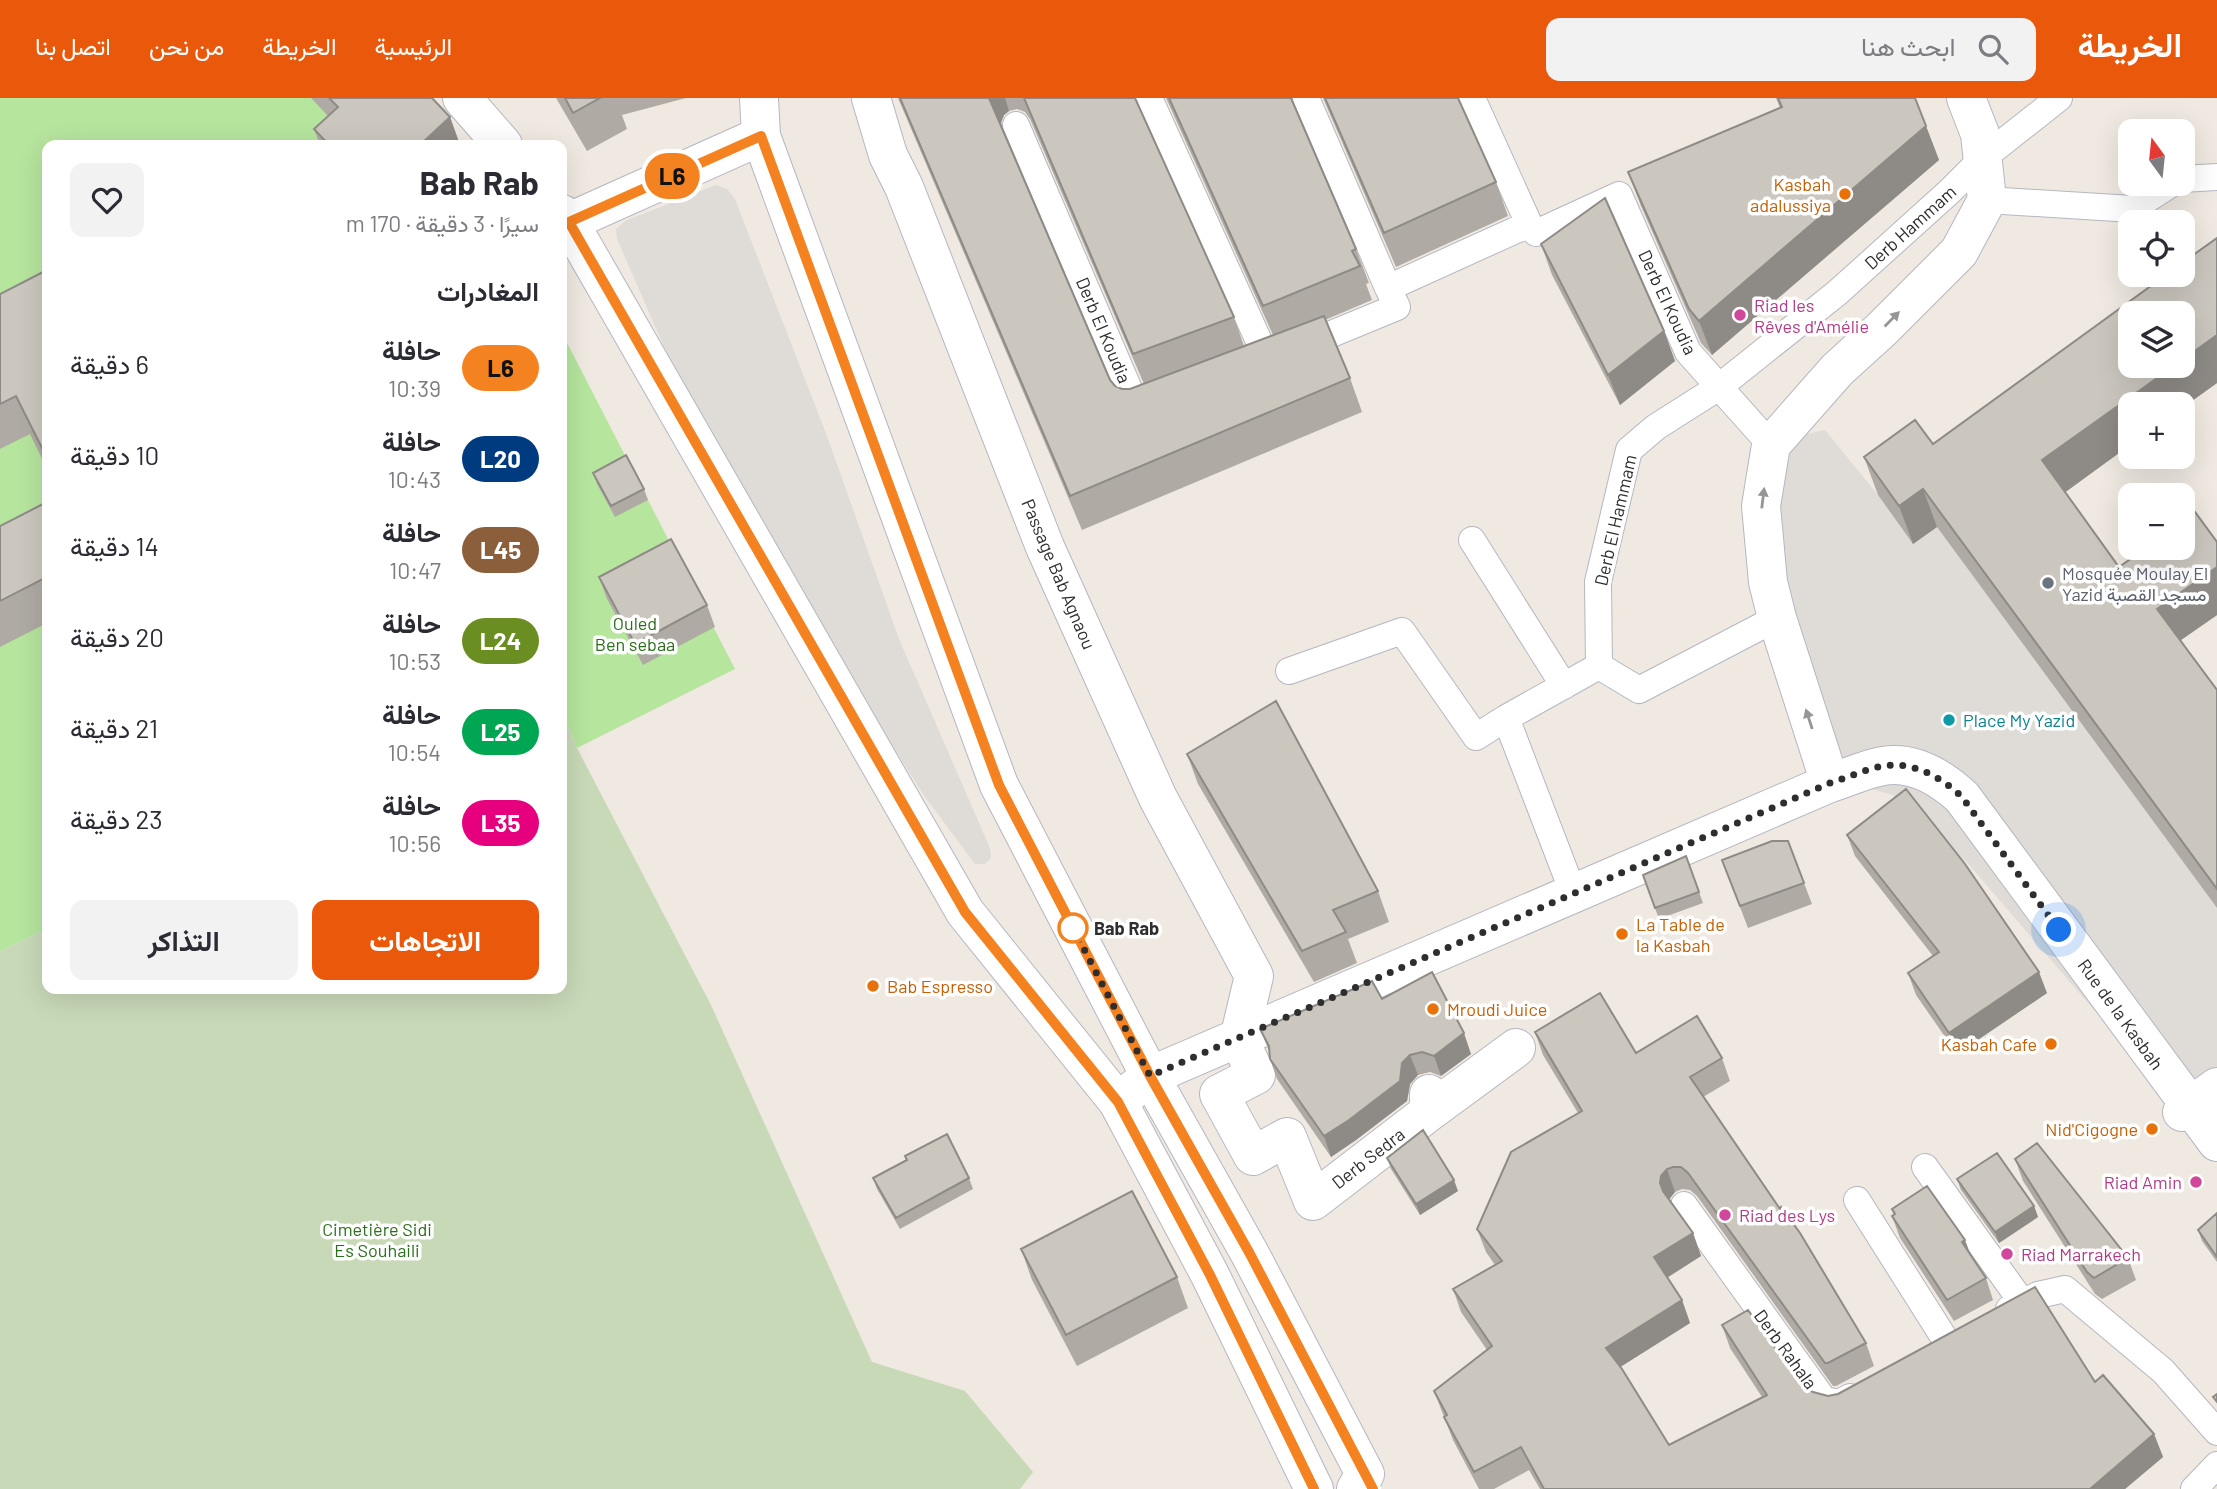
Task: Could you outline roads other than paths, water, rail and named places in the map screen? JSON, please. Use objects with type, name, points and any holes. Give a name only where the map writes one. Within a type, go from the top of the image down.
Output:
[{"type":"street","points":[[462,98],[499,140]]},
{"type":"street","points":[[759,98],[761,136],[999,785],[1150,1076],[1250,1254],[1365,1484]]},
{"type":"street","name":"Passage Bab Agnaou","points":[[871,98],[888,155],[904,187],[1045,547],[1158,798],[1254,976],[1239,1039]]},
{"type":"street","points":[[1830,783],[1768,582],[1761,506],[1771,445],[1837,370],[1959,253],[1987,200],[1980,134],[1966,98]]},
{"type":"street","points":[[567,217],[761,136]]},
{"type":"street","points":[[567,221],[965,912],[1118,1102],[1210,1275],[1314,1489]]},
{"type":"street","name":"Rue de la Kasbah","points":[[1118,1102],[1150,1076],[1830,783],[1883,766],[1906,766],[1929,773],[1947,783],[1962,797],[2196,1102],[2217,1142]]},
{"type":"street","name":"Derb Sedra","points":[[1239,1039],[1256,1074],[1219,1094],[1253,1156],[1287,1137],[1313,1201],[1429,1103],[1516,1048]]},
{"type":"lane","points":[[1149,98],[1257,363],[1322,340],[1397,307],[1306,98]]},
{"type":"lane","points":[[1472,98],[1529,224]]},
{"type":"lane","name":"Derb Hammam","points":[[1656,427],[1719,387],[1837,293],[1983,158],[2059,98]]},
{"type":"lane","name":"Derb El Koudia","points":[[1016,125],[1137,408],[1175,393]]},
{"type":"lane","points":[[2195,178],[2217,177]]},
{"type":"lane","name":"Derb El Koudia","points":[[1388,288],[1529,224],[1536,233],[1619,195],[1688,352],[1771,445]]},
{"type":"lane","points":[[1987,200],[2132,209],[2152,196]]},
{"type":"lane","name":"Derb El Hammam","points":[[1599,666],[1598,582],[1629,450],[1656,427]]},
{"type":"lane","points":[[1472,540],[1564,685]]},
{"type":"lane","points":[[1289,671],[1396,623],[1476,737],[1599,666],[1639,690],[1777,618]]},
{"type":"lane","points":[[1506,718],[1574,895]]},
{"type":"lane","points":[[1925,1167],[2022,1302]]},
{"type":"lane","points":[[1857,1200],[1969,1332]]},
{"type":"lane","name":"Derb Rahala","points":[[1684,1205],[1824,1400],[1839,1403],[1875,1383]]},
{"type":"lane","points":[[1924,1357],[2022,1302],[2038,1295],[2066,1289],[2163,1371],[2208,1401],[2217,1432]]},
{"type":"lane","points":[[2194,1489],[2217,1465]]},
{"type":"place","name":"Kasbah adalussiya","points":[[1845,194]]},
{"type":"place","name":"Riad les Rêves d'Amélie","points":[[1740,315]]},
{"type":"place","name":"Mosquée Moulay El Yazid مسجد القصبة","points":[[2048,583]]},
{"type":"place","name":"Place My Yazid","points":[[1949,720]]},
{"type":"place","name":"Bab Rab","points":[[1073,928]]},
{"type":"place","name":"La Table de la Kasbah","points":[[1622,934]]},
{"type":"place","name":"Bab Espresso","points":[[873,986]]},
{"type":"place","name":"Mroudi Juice","points":[[1433,1009]]},
{"type":"place","name":"Kasbah Cafe","points":[[2051,1044]]},
{"type":"place","name":"Nid'Cigogne","points":[[2152,1129]]},
{"type":"place","name":"Riad Amin","points":[[2196,1182]]},
{"type":"place","name":"Riad des Lys","points":[[1725,1215]]},
{"type":"place","name":"Riad Marrakech","points":[[2007,1254]]},
{"type":"park label","name":"Ouled Ben sebaa","points":[[635,633]]},
{"type":"park label","name":"Cimetière Sidi Es Souhaili","points":[[377,1239]]}]
